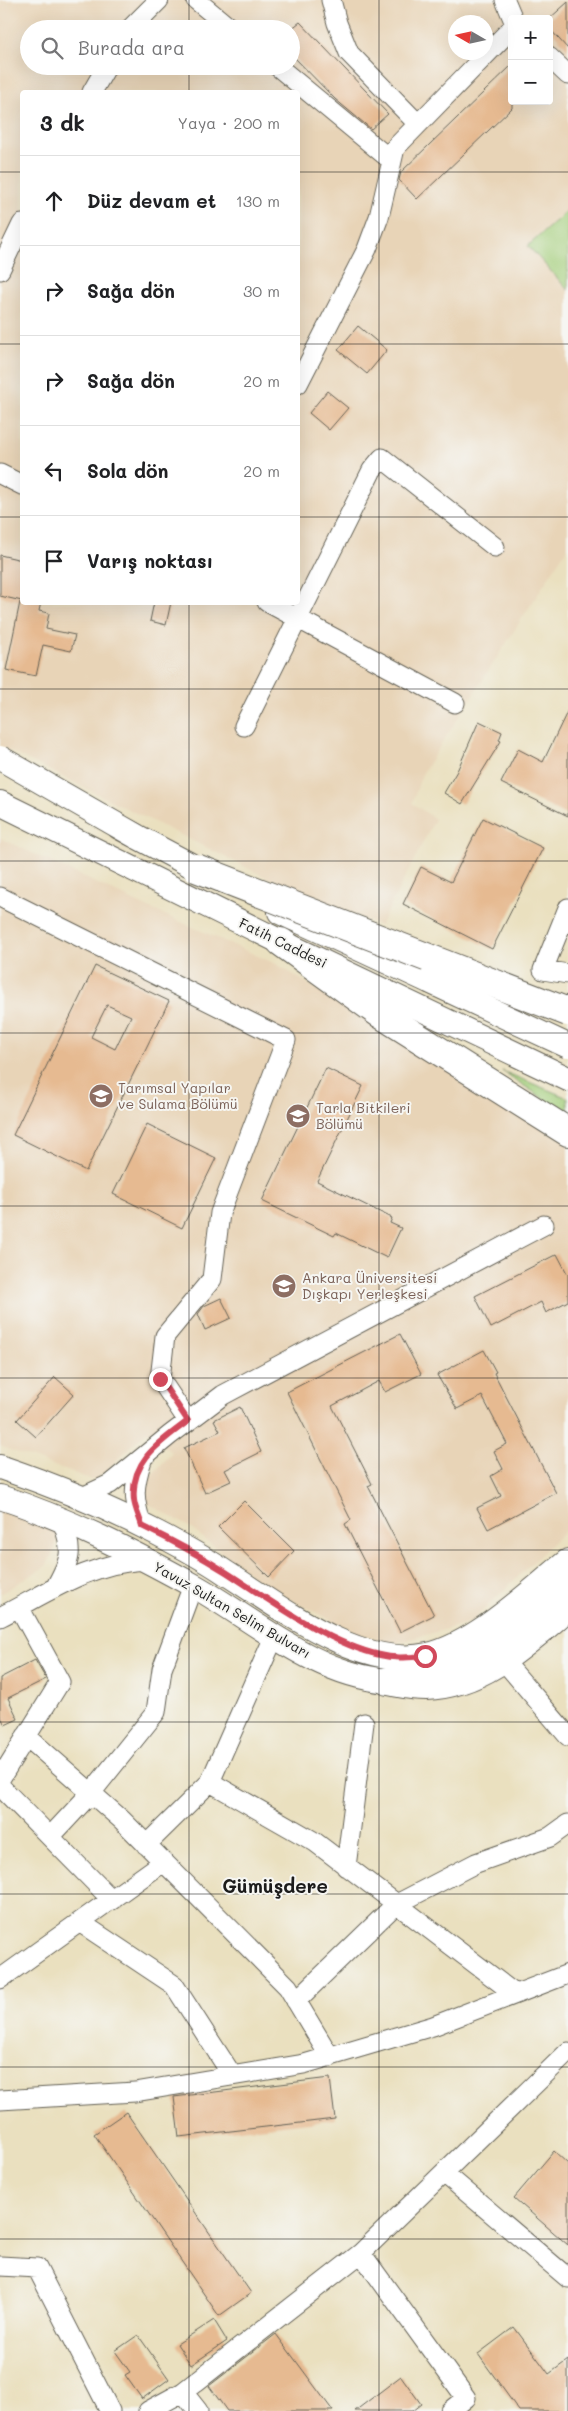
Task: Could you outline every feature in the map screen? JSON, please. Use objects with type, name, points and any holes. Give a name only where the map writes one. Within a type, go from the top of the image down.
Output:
[{"type":"highway","points":[[196,868],[568,1012]]},
{"type":"highway","points":[[281,942],[379,1013],[568,1132]]},
{"type":"highway","points":[[471,1659],[568,1580]]},
{"type":"highway","points":[[388,1681],[427,1686],[475,1675],[503,1660],[568,1606]]},
{"type":"main road","points":[[0,758],[136,836]]},
{"type":"main road","name":"Fatih Caddesi","points":[[0,771],[136,836],[300,922],[568,1046]]},
{"type":"main road","name":"Fatih Caddesi","points":[[0,803],[281,942],[568,1079]]},
{"type":"main road","points":[[0,817],[122,864]]},
{"type":"main road","name":"Yavuz Sultan Selim Bulvarı","points":[[0,1467],[80,1498],[142,1526],[224,1572],[306,1623],[355,1647],[380,1655],[400,1658],[425,1656],[449,1650],[490,1622],[568,1561]]},
{"type":"main road","name":"Yavuz Sultan Selim Bulvarı","points":[[0,1497],[62,1521],[145,1560],[196,1587],[309,1655],[334,1667],[388,1681],[408,1679],[442,1670],[471,1659]]},
{"type":"street","points":[[139,20],[158,0]]},
{"type":"street","points":[[196,0],[220,20]]},
{"type":"street","points":[[331,0],[337,23],[349,53],[418,124]]},
{"type":"street","points":[[504,0],[511,15]]},
{"type":"street","points":[[300,380],[367,249],[379,217],[395,148],[508,32]]},
{"type":"street","points":[[552,60],[568,75]]},
{"type":"street","points":[[93,90],[102,75]]},
{"type":"street","points":[[287,75],[392,162]]},
{"type":"street","points":[[0,270],[20,228]]},
{"type":"street","points":[[244,726],[372,470],[382,458],[495,547]]},
{"type":"street","points":[[0,474],[20,484]]},
{"type":"street","points":[[273,605],[455,703]]},
{"type":"street","points":[[0,897],[286,1040],[220,1213],[212,1279],[165,1336],[160,1379],[188,1421]]},
{"type":"street","points":[[568,908],[543,970],[568,974]]},
{"type":"street","points":[[80,1498],[110,1484],[223,1395],[544,1225]]},
{"type":"street","points":[[142,1460],[134,1482],[134,1501],[142,1526]]},
{"type":"street","points":[[55,1588],[67,1567],[69,1555],[70,1543],[62,1521]]},
{"type":"street","points":[[0,1617],[78,1576],[120,1562],[145,1560]]},
{"type":"street","points":[[50,1837],[91,1793],[156,1712],[162,1669],[189,1596]]},
{"type":"street","points":[[0,1778],[60,1682],[19,1607]]},
{"type":"street","points":[[146,1845],[210,1782],[270,1646]]},
{"type":"street","points":[[503,1660],[568,1736]]},
{"type":"street","points":[[346,1867],[364,1723]]},
{"type":"street","points":[[26,1736],[91,1793],[146,1845],[288,1987],[330,2057]]},
{"type":"street","points":[[210,1782],[315,1842],[395,1905],[515,1994]]},
{"type":"street","points":[[0,1786],[112,1900]]},
{"type":"street","points":[[296,2001],[395,1905],[476,1863],[550,1836],[568,1824]]},
{"type":"street","points":[[0,1979],[81,1923],[162,1863]]},
{"type":"street","points":[[81,1923],[174,1984],[232,2075]]},
{"type":"street","points":[[0,2100],[135,2092],[304,2064],[433,2026],[568,1974]]},
{"type":"street","points":[[148,2411],[183,2392],[362,2253],[568,2052]]},
{"type":"street","points":[[444,2173],[568,2278]]},
{"type":"street","points":[[362,2253],[471,2405],[450,2411]]},
{"type":"street","points":[[0,2266],[37,2268],[110,2411]]},
{"type":"street","points":[[183,2392],[198,2411]]},
{"type":"shaded area","points":[[0,0],[568,0],[568,547],[422,774],[412,803],[435,819],[380,926],[270,879],[0,746]]},
{"type":"shaded area","name":"Ankara Üniversitesi Dışkapı Yerleşkesi","points":[[0,838],[149,908],[276,964],[568,1142],[568,1528],[471,1622],[397,1643],[360,1635],[270,1589],[186,1525],[144,1501],[150,1477],[172,1453],[147,1431],[95,1481],[0,1446]]},
{"type":"shaded area","points":[[0,1510],[58,1532],[55,1549],[46,1566],[0,1594]]},
{"type":"green space","points":[[568,210],[568,290],[528,246]]},
{"type":"green space","points":[[502,1071],[568,1098],[568,1115]]},
{"type":"building","points":[[568,2],[568,49],[553,32],[553,15]]},
{"type":"building","points":[[300,22],[388,114],[371,129],[335,99],[300,63]]},
{"type":"building","points":[[508,69],[508,105],[512,105],[512,108],[417,199],[399,180],[401,172]]},
{"type":"building","points":[[358,326],[387,350],[367,374],[338,350]]},
{"type":"building","points":[[327,391],[348,408],[329,430],[309,413]]},
{"type":"building","points":[[0,555],[20,560],[20,601],[0,596]]},
{"type":"building","points":[[20,602],[20,605],[40,605],[39,611],[49,613],[46,629],[75,635],[71,651],[43,645],[36,676],[6,670]]},
{"type":"building","points":[[153,605],[170,605],[166,625],[150,621]]},
{"type":"building","points":[[568,710],[568,816],[501,783],[518,749],[543,762]]},
{"type":"building","points":[[479,721],[502,732],[499,740],[501,741],[462,804],[444,793],[457,771]]},
{"type":"building","points":[[483,818],[543,848],[492,949],[403,904],[421,867],[451,882]]},
{"type":"building","points":[[95,966],[169,1001],[86,1171],[13,1135]],"holes":[[[107,1005],[131,1016],[115,1049],[91,1037]]]},
{"type":"building","points":[[326,1068],[363,1086],[317,1181],[392,1218],[390,1223],[401,1228],[387,1258],[336,1233],[334,1236],[262,1201]]},
{"type":"building","points":[[147,1124],[216,1158],[182,1228],[113,1194]]},
{"type":"building","points":[[557,1254],[568,1275],[568,1301],[546,1313],[541,1302],[491,1328],[475,1296]]},
{"type":"building","points":[[221,1298],[231,1318],[205,1330],[198,1314],[204,1306]]},
{"type":"building","points":[[400,1334],[421,1374],[385,1392],[379,1381],[332,1406],[372,1484],[368,1486],[434,1615],[400,1632],[345,1524],[351,1520],[287,1392]]},
{"type":"building","points":[[484,1350],[556,1493],[488,1529],[477,1508],[501,1496],[491,1476],[503,1469],[494,1451],[507,1444],[482,1396],[457,1409],[437,1375]]},
{"type":"building","points":[[55,1377],[74,1394],[36,1437],[17,1420]]},
{"type":"building","points":[[240,1407],[261,1452],[225,1470],[231,1481],[205,1493],[184,1448],[220,1431],[214,1420]]},
{"type":"building","points":[[244,1501],[294,1551],[269,1577],[218,1527]]},
{"type":"building","points":[[35,1660],[46,1679],[8,1698],[18,1719],[5,1725],[0,1715],[0,1678]]},
{"type":"building","points":[[330,2078],[335,2119],[179,2137],[174,2097]]},
{"type":"building","points":[[126,2112],[251,2293],[219,2316],[94,2134]]},
{"type":"building","points":[[554,2151],[568,2164],[568,2245],[514,2198]]},
{"type":"building","points":[[214,2320],[227,2341],[191,2365],[177,2344]]},
{"type":"building","points":[[514,2327],[549,2374],[568,2360],[568,2411],[519,2411],[478,2354]]},
{"type":"building","points":[[276,2334],[333,2411],[227,2411],[209,2386]]},
{"type":"building","points":[[138,2335],[169,2379],[142,2399],[125,2375],[130,2372],[115,2351]]},
{"type":"building","points":[[401,2376],[421,2404],[412,2411],[355,2411]]},
{"type":"place","name":"Tarımsal Yapılar ve Sulama Bölümü","points":[[101,1096]]},
{"type":"place","name":"Tarla Bitkileri Bölümü","points":[[298,1116]]},
{"type":"place","name":"Ankara Üniversitesi Dışkapı Yerleşkesi","points":[[284,1286]]},
{"type":"district","name":"Gümüşdere","points":[[275,1886]]},
{"type":"route","points":[[160,1379],[188,1421],[170,1434],[142,1460],[134,1482],[134,1501],[142,1526],[184,1547],[306,1623],[355,1647],[380,1655],[400,1658],[425,1656]]}]
